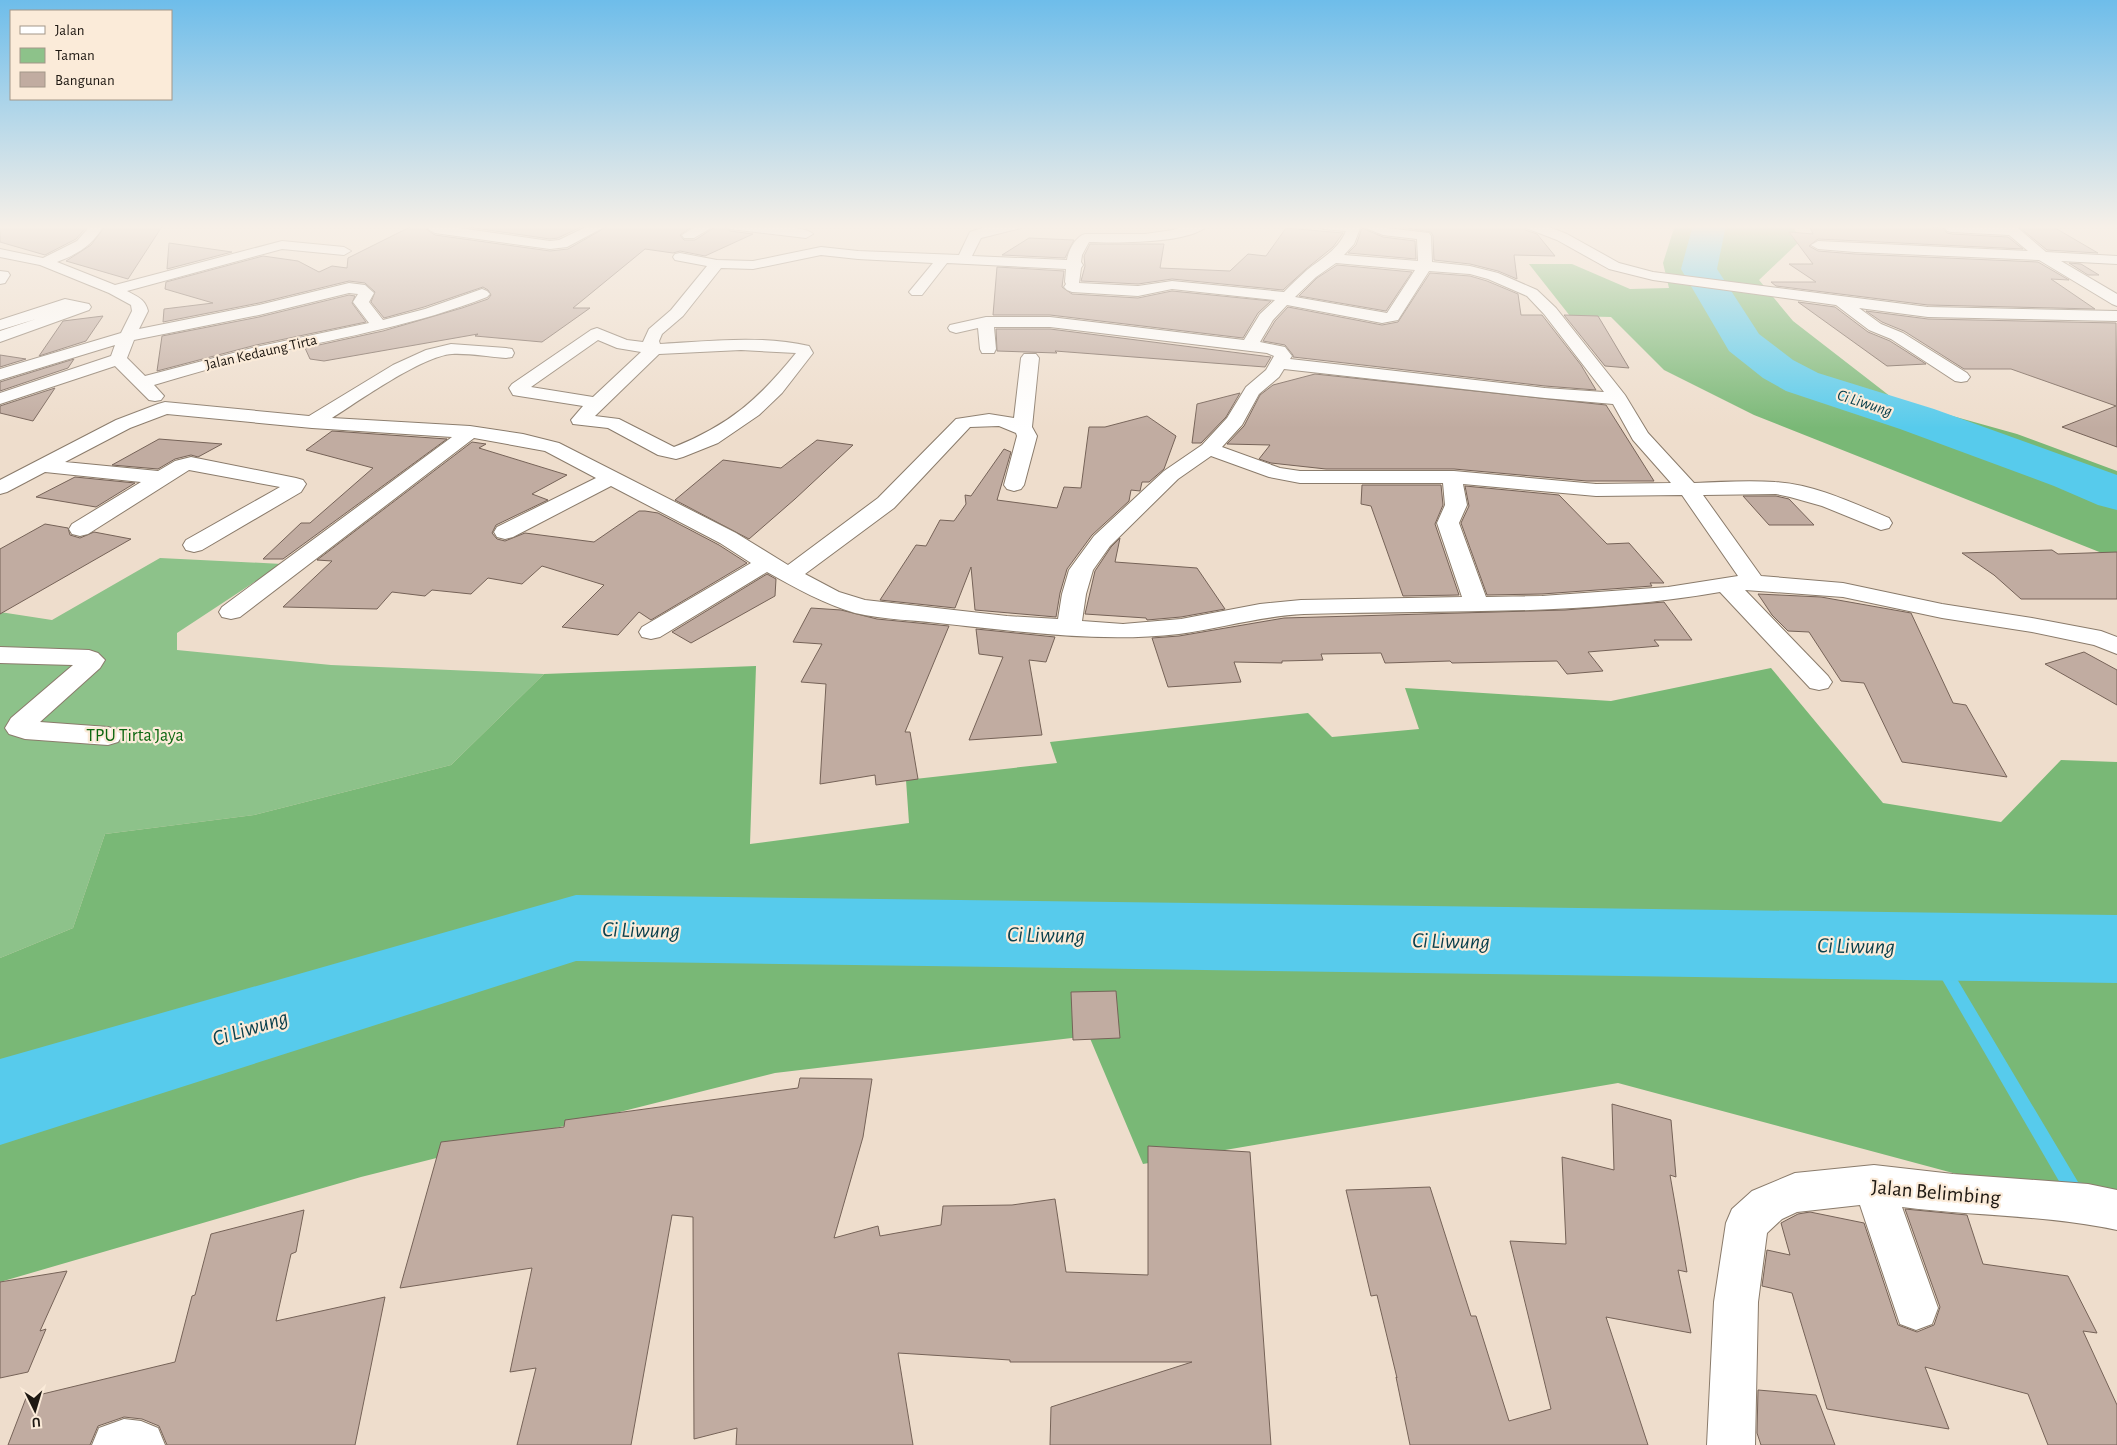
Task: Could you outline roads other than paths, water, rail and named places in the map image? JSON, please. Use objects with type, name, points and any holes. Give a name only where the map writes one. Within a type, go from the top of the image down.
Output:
[{"type":"street","points":[[0,399],[118,359],[140,311],[138,303],[118,292]]},
{"type":"street","points":[[0,375],[127,336],[336,292]]},
{"type":"street","points":[[365,292],[361,302],[379,325]]},
{"type":"street","points":[[654,349],[651,341],[655,332],[677,313],[691,292]]},
{"type":"street","points":[[1050,322],[1069,292]]},
{"type":"street","points":[[1239,292],[1286,298],[1382,318],[1391,318],[1408,292]]},
{"type":"street","points":[[1249,346],[1266,317],[1292,292]]},
{"type":"street","points":[[1532,292],[1550,311],[1619,399],[1640,436],[1687,488],[1754,582]]},
{"type":"street","points":[[1786,292],[1928,312],[2117,316]]},
{"type":"street","points":[[2103,292],[2117,301]]},
{"type":"street","name":"Jalan Kedaung Tirta","points":[[143,382],[246,354],[379,325],[444,308],[482,294]]},
{"type":"street","points":[[1838,299],[1875,327],[1897,336],[1961,377]]},
{"type":"street","points":[[0,325],[73,307],[3,340]]},
{"type":"street","points":[[986,322],[988,349]]},
{"type":"street","points":[[956,328],[986,322],[1050,322],[1249,346],[1279,351],[1283,356],[1272,373],[1252,392],[1235,421],[1209,449],[1171,475],[1102,541],[1081,570],[1074,594],[1070,626]]},
{"type":"street","points":[[580,420],[612,423],[665,451],[676,453],[711,439],[752,411],[776,388],[805,353],[803,350],[794,348],[748,345],[654,349],[623,344],[597,333],[518,388],[519,391],[598,403]]},
{"type":"street","points":[[3,340],[61,355]]},
{"type":"street","points":[[312,422],[399,369],[432,354],[452,349],[506,353]]},
{"type":"street","points":[[552,446],[654,349]]},
{"type":"street","points":[[1014,485],[1027,436],[1023,426],[1030,358]]},
{"type":"street","points":[[118,359],[143,382],[165,408]]},
{"type":"street","points":[[1280,362],[1536,392],[1619,399]]},
{"type":"street","points":[[6,482],[42,466],[123,424],[165,408],[312,422],[470,432],[552,446],[728,538],[767,563],[831,597],[862,608],[1007,623],[1123,631],[1181,626],[1260,611],[1301,607],[1542,603],[1668,594],[1726,584],[1754,582],[1843,590],[1942,611],[2032,625],[2101,639],[2117,646]]},
{"type":"street","points":[[789,574],[886,503],[963,423],[978,419],[1023,426]]},
{"type":"street","points":[[231,612],[470,432]]},
{"type":"street","points":[[1209,449],[1286,476],[1454,477],[1596,490],[1751,488],[1800,491],[1828,500],[1881,523]]},
{"type":"street","points":[[80,529],[182,466],[191,463],[296,484],[294,488],[194,545]]},
{"type":"street","points":[[42,466],[162,478]]},
{"type":"street","points":[[1454,477],[1456,505],[1448,523],[1477,605]]},
{"type":"street","points":[[505,532],[613,478]]},
{"type":"street","points":[[651,632],[767,563]]},
{"type":"street","points":[[1726,584],[1818,682]]},
{"type":"street","points":[[0,655],[89,658],[92,660],[91,663],[21,724],[19,728],[108,736]]},
{"type":"street","points":[[1874,1184],[1916,1308]]},
{"type":"street","name":"Jalan Belimbing","points":[[1731,1445],[1736,1302],[1747,1223],[1767,1205],[1795,1193],[1874,1184],[1953,1194],[2088,1204],[2117,1210]]},
{"type":"street","points":[[116,1445],[124,1443],[141,1445]]},
{"type":"waterway","name":"Ci Liwung","points":[[1713,292],[1744,342],[1778,369],[1802,382],[1917,419],[2072,475],[2117,494]]},
{"type":"waterway","name":"Ci Liwung","points":[[0,1102],[576,928],[2117,949]]},
{"type":"waterway","points":[[1930,946],[2073,1189],[2081,1190]]},
{"type":"park label","name":"TPU Tirta Jaya","points":[[135,735]]}]
